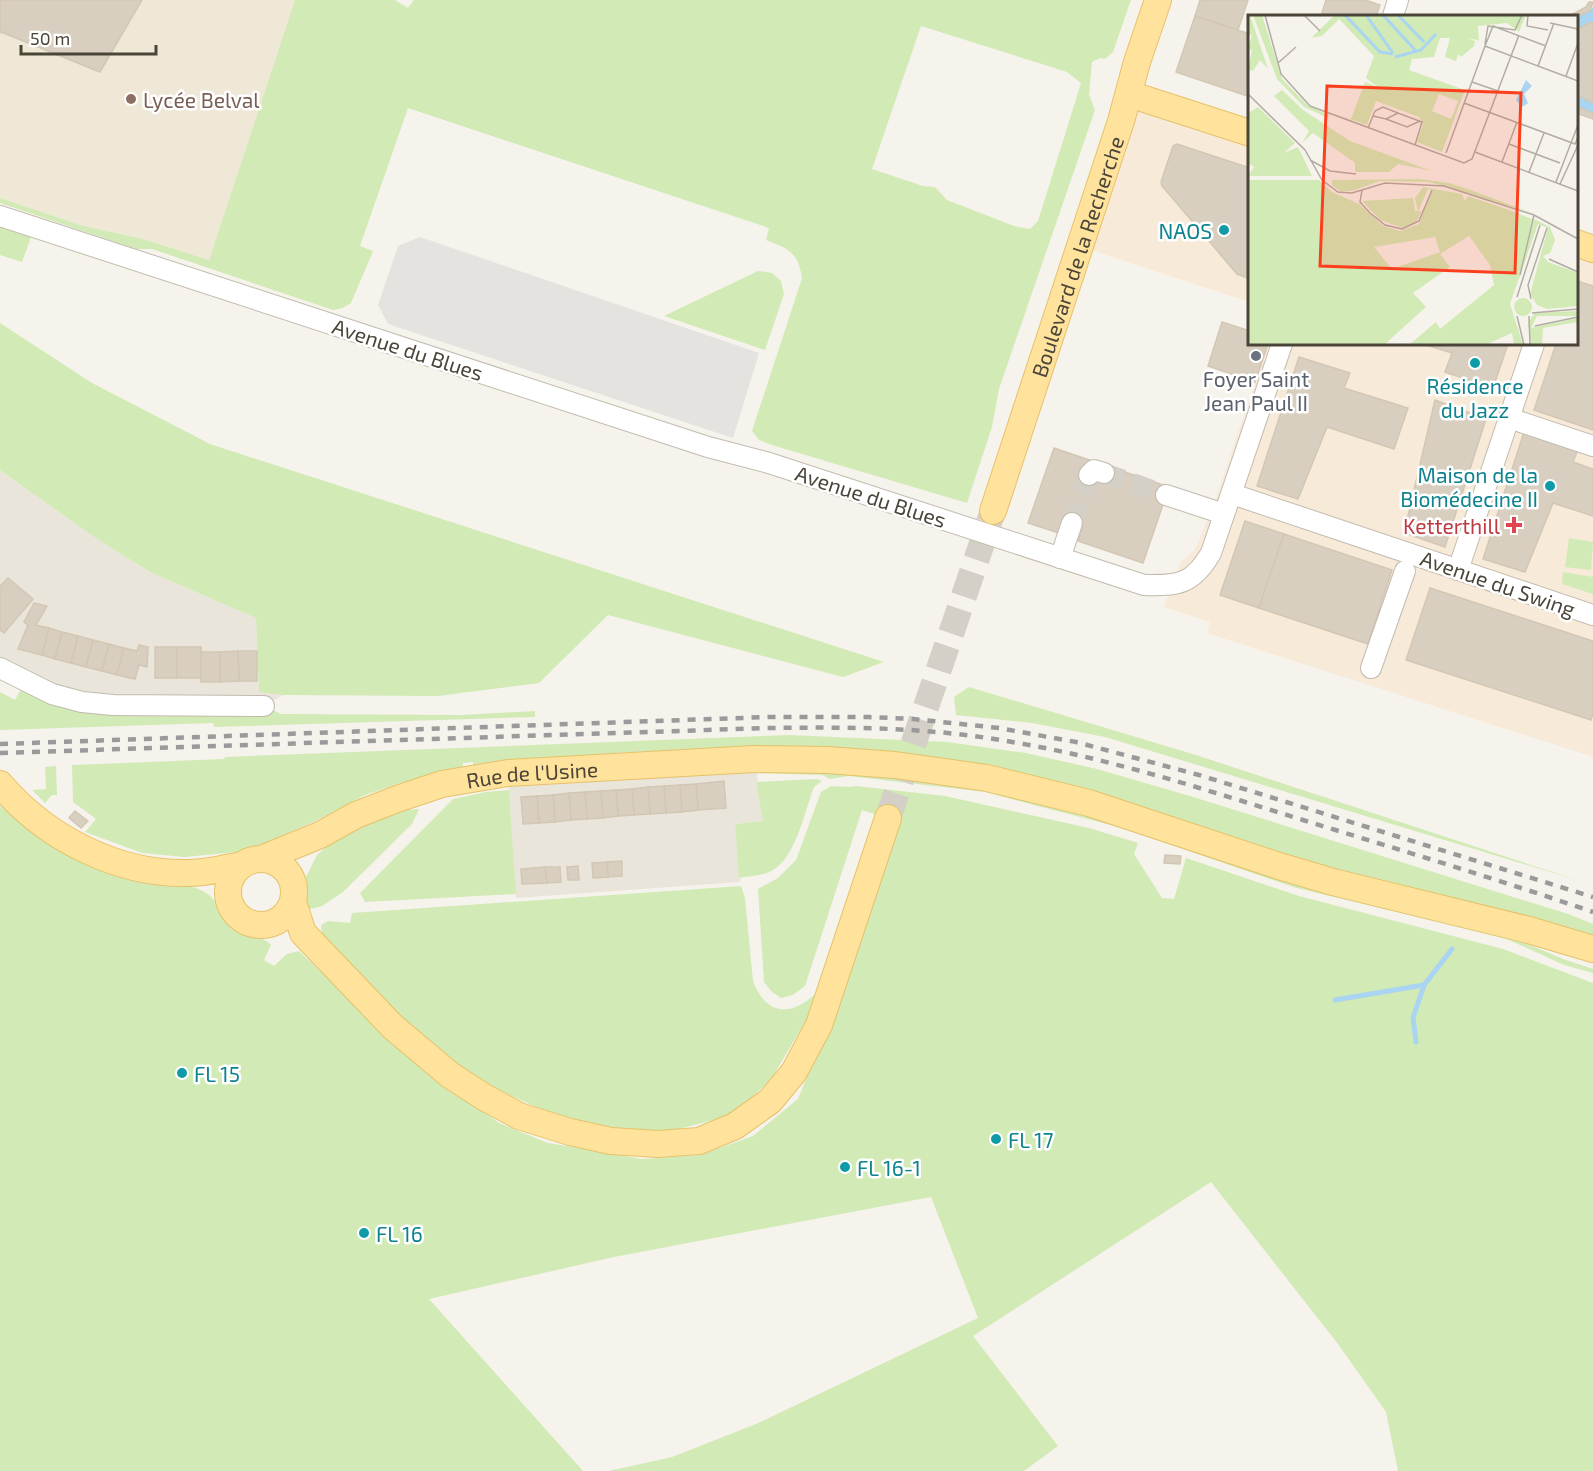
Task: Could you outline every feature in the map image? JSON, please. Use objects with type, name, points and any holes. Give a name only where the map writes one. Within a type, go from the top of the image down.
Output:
[{"type":"main road","name":"Boulevard de la Recherche","points":[[993,511],[1158,0]]},
{"type":"main road","points":[[1129,94],[1248,132]]},
{"type":"main road","points":[[1578,244],[1593,249]]},
{"type":"main road","name":"Rue de l'Usine","points":[[264,858],[320,835],[356,815],[397,799],[442,784],[467,779],[508,773],[754,759],[827,760],[895,765],[987,778],[1089,803],[1333,882],[1529,930],[1593,949]]},
{"type":"main road","points":[[0,784],[27,811],[75,845],[120,864],[156,871],[190,873],[239,866],[251,860],[264,858],[276,861],[286,868],[292,878],[303,933]]},
{"type":"main road","points":[[273,923],[303,933],[393,1027],[450,1075],[519,1116],[570,1132],[611,1141],[658,1144],[699,1141],[735,1126],[770,1101],[794,1072],[819,1024],[888,818]]},
{"type":"main road","points":[[239,866],[228,883],[227,893],[231,906],[238,916],[248,923],[261,925],[273,923],[286,915],[305,861],[320,835]]},
{"type":"main road","points":[[190,873],[227,893]]},
{"type":"street","points":[[1393,15],[1398,0]]},
{"type":"street","name":"Avenue du Blues","points":[[0,216],[708,447],[769,463],[1144,585],[1166,586],[1185,581],[1201,570],[1211,553],[1282,345]]},
{"type":"street","points":[[1458,570],[1534,345]]},
{"type":"street","points":[[1509,418],[1593,446]]},
{"type":"street","name":"Avenue du Swing","points":[[1232,494],[1593,615]]},
{"type":"street","points":[[1166,495],[1224,514]]},
{"type":"street","points":[[1060,558],[1072,523]]},
{"type":"street","name":"Avenue du Swing","points":[[1371,668],[1404,570]]},
{"type":"street","points":[[0,668],[52,694],[82,702],[113,705],[264,706]]},
{"type":"shaded area","name":"Lycée Belval","points":[[0,0],[295,0],[209,260],[143,239],[80,225],[0,198]]},
{"type":"shaded area","points":[[1129,94],[1248,133],[1248,302],[1079,246]]},
{"type":"shaded area","points":[[420,237],[759,353],[733,438],[388,324],[378,305],[398,246]]},
{"type":"shaded area","points":[[1578,243],[1593,249],[1593,757],[1207,633],[1210,622],[1164,607],[1180,563],[1195,549],[1212,510],[1268,345],[1578,345]]},
{"type":"shaded area","points":[[0,470],[97,539],[150,572],[256,618],[259,691],[283,695],[264,706],[113,705],[0,668]]},
{"type":"shaded area","points":[[753,746],[763,821],[735,824],[740,882],[516,898],[507,763],[616,753]]},
{"type":"green space","points":[[295,0],[395,0],[408,8],[414,0],[1131,0],[1113,52],[1105,59],[1100,58],[1092,62],[1089,95],[1095,110],[999,389],[992,427],[967,503],[775,446],[759,440],[752,431],[802,278],[795,257],[781,246],[766,240],[769,228],[408,108],[360,246],[373,251],[351,303],[343,308],[333,310],[152,249],[136,249],[0,203],[0,198],[80,225],[143,239],[209,260]],"holes":[[[921,26],[1067,72],[1081,83],[1038,221],[1030,229],[1014,226],[947,200],[935,187],[923,186],[872,169]]]},
{"type":"green space","points":[[0,227],[31,237],[22,262],[0,255]]},
{"type":"green space","points":[[758,271],[772,273],[781,281],[784,294],[765,350],[664,316]]},
{"type":"green space","points":[[0,323],[92,383],[210,444],[884,662],[843,677],[608,615],[539,683],[438,696],[283,695],[259,692],[256,618],[150,572],[97,539],[0,470]]},
{"type":"green space","points":[[1569,538],[1593,542],[1591,570],[1565,567]]},
{"type":"green space","points":[[1563,572],[1593,577],[1593,594],[1562,584]]},
{"type":"green space","points":[[25,682],[52,694],[264,706],[281,714],[462,715],[535,711],[535,717],[214,727],[213,723],[0,730],[0,692],[15,700]]},
{"type":"green space","points":[[969,687],[1196,755],[1580,881],[1105,737],[1032,723],[956,715],[954,697]]},
{"type":"green space","points":[[789,735],[947,742],[1026,753],[1097,769],[1568,914],[1593,924],[1593,936],[1348,874],[1111,797],[975,763],[863,750],[753,746],[616,753],[473,767],[473,762],[463,763],[463,768],[400,783],[365,795],[313,822],[263,844],[238,852],[184,857],[142,853],[85,832],[96,819],[73,802],[72,765]]},
{"type":"green space","points":[[56,766],[57,795],[52,795],[45,803],[32,790],[46,789],[45,767]]},
{"type":"green space","points":[[755,767],[829,769],[985,786],[1085,811],[1137,832],[985,792],[849,776],[830,779],[822,775],[755,773]]},
{"type":"green space","points":[[816,779],[822,781],[814,787],[794,843],[783,861],[767,873],[739,878],[735,824],[763,821],[756,782]]},
{"type":"green space","points":[[831,786],[856,786],[945,796],[1089,828],[1138,843],[1134,854],[1162,898],[1174,899],[1186,858],[1299,896],[1503,949],[1593,983],[1593,1471],[1398,1471],[1386,1412],[1338,1344],[1211,1182],[973,1336],[1058,1446],[1024,1471],[609,1471],[672,1457],[756,1424],[978,1318],[931,1197],[614,1257],[429,1299],[583,1471],[0,1471],[0,806],[58,848],[89,864],[124,875],[182,884],[201,890],[212,898],[234,925],[271,945],[264,960],[274,966],[287,954],[299,951],[414,1060],[499,1123],[548,1143],[642,1159],[700,1155],[753,1136],[798,1099],[837,1003],[896,821],[862,810],[805,986],[793,995],[781,998],[764,982],[758,889],[778,878],[796,860],[821,792]]},
{"type":"green space","points":[[509,790],[516,894],[365,902],[360,893],[453,799]]},
{"type":"green space","points":[[419,809],[412,824],[343,892],[322,906],[310,909],[305,906],[306,877],[317,855],[346,830],[406,810]]},
{"type":"green space","points":[[1162,835],[1497,931],[1593,969],[1593,973],[1564,965],[1507,939],[1293,887],[1160,841]]},
{"type":"green space","points":[[741,886],[745,898],[753,981],[758,992],[771,1006],[779,1009],[796,1007],[815,994],[808,1017],[770,1081],[730,1116],[666,1132],[619,1132],[557,1117],[476,1079],[398,1014],[322,935],[321,925],[328,921],[350,923],[352,913]]},
{"type":"water","points":[[1593,7],[1593,113],[1578,106],[1578,16],[1590,11]]},
{"type":"building","name":"Lycée Belval","points":[[0,0],[142,0],[100,72],[0,33]]},
{"type":"building","points":[[1200,0],[1248,0],[1238,30],[1195,16]]},
{"type":"building","points":[[1326,0],[1365,0],[1380,5],[1376,15],[1321,15]]},
{"type":"building","points":[[1589,2],[1593,2],[1590,11],[1578,16],[1571,15],[1586,7]]},
{"type":"building","points":[[1195,16],[1248,33],[1248,96],[1176,72]]},
{"type":"building","points":[[1591,22],[1593,24],[1593,103],[1578,96],[1578,29]]},
{"type":"building","points":[[1578,107],[1593,113],[1593,119],[1578,114]]},
{"type":"building","name":"NAOS","points":[[1177,144],[1248,167],[1248,278],[1237,274],[1162,186],[1161,182],[1173,146]]},
{"type":"building","points":[[1578,281],[1593,286],[1593,430],[1534,410],[1556,345],[1578,345]]},
{"type":"building","points":[[1222,322],[1248,330],[1248,345],[1268,345],[1255,382],[1208,366]]},
{"type":"building","name":"Résidence du Jazz","points":[[1426,345],[1508,345],[1493,388],[1445,372],[1452,353]]},
{"type":"building","points":[[1299,357],[1350,373],[1344,388],[1408,408],[1394,449],[1327,427],[1298,499],[1257,486]]},
{"type":"building","points":[[1435,400],[1486,419],[1445,547],[1404,533]]},
{"type":"building","name":"Maison de la Biomédecine II","points":[[1525,429],[1579,447],[1573,462],[1593,469],[1593,516],[1553,503],[1525,572],[1483,559]]},
{"type":"building","points":[[1054,448],[1169,487],[1143,563],[1078,541],[1083,526],[1072,523],[1065,535],[1028,523]]},
{"type":"building","points":[[1245,521],[1284,534],[1259,608],[1220,595]]},
{"type":"building","points":[[1284,534],[1392,570],[1368,644],[1259,608]]},
{"type":"building","points":[[8,578],[33,599],[4,633],[0,630],[0,586]]},
{"type":"building","points":[[1430,588],[1593,641],[1593,714],[1591,720],[1406,660]]},
{"type":"building","points":[[34,603],[47,606],[36,625],[49,628],[42,655],[18,649],[28,625],[24,622]]},
{"type":"building","points":[[49,628],[62,632],[55,659],[42,655]]},
{"type":"building","points":[[62,632],[78,636],[71,663],[55,659]]},
{"type":"building","points":[[78,636],[93,640],[86,667],[71,663]]},
{"type":"building","points":[[93,640],[109,644],[102,671],[86,667]]},
{"type":"building","points":[[109,644],[124,648],[117,675],[102,671]]},
{"type":"building","points":[[139,645],[148,647],[147,667],[139,665],[135,679],[117,675],[124,648],[137,651]]},
{"type":"building","points":[[155,647],[177,647],[177,678],[155,678]]},
{"type":"building","points":[[177,647],[201,647],[201,678],[177,678]]},
{"type":"building","points":[[238,651],[257,651],[257,681],[239,681]]},
{"type":"building","points":[[238,651],[239,681],[220,682],[220,652]]},
{"type":"building","points":[[201,652],[220,652],[220,682],[201,682]]},
{"type":"building","points":[[724,781],[726,808],[698,810],[696,784]]},
{"type":"building","points":[[696,784],[698,810],[682,812],[680,785]]},
{"type":"building","points":[[680,785],[682,812],[666,813],[664,786]]},
{"type":"building","points":[[664,786],[666,813],[650,814],[648,787]]},
{"type":"building","points":[[648,787],[650,814],[634,815],[632,789]]},
{"type":"building","points":[[632,789],[634,815],[618,816],[616,790]]},
{"type":"building","points":[[616,790],[618,816],[603,818],[601,791]]},
{"type":"building","points":[[601,791],[603,818],[587,819],[585,792]]},
{"type":"building","points":[[585,792],[587,819],[571,820],[569,793]]},
{"type":"building","points":[[569,793],[571,820],[555,822],[553,795]]},
{"type":"building","points":[[553,795],[555,822],[539,823],[537,796]]},
{"type":"building","points":[[537,796],[539,823],[523,824],[521,797]]},
{"type":"building","points":[[75,811],[88,821],[81,828],[69,818]]},
{"type":"building","points":[[1165,855],[1181,856],[1180,864],[1164,863]]},
{"type":"building","points":[[622,861],[622,876],[608,877],[607,862]]},
{"type":"building","points":[[607,862],[608,877],[593,878],[592,863]]},
{"type":"building","points":[[578,866],[579,880],[568,880],[567,867]]},
{"type":"building","points":[[545,867],[560,867],[561,882],[547,883]]},
{"type":"building","points":[[545,867],[547,883],[522,884],[521,869]]},
{"type":"waterway","points":[[1416,1042],[1413,1018],[1424,985],[1452,949]]},
{"type":"waterway","points":[[1335,1000],[1424,985]]},
{"type":"tunnel","points":[[1104,473],[1166,495]]},
{"type":"tunnel","points":[[1072,523],[1089,475]]},
{"type":"tunnel","points":[[888,818],[993,511]]},
{"type":"railway","points":[[0,744],[769,717],[913,719],[999,728],[1076,742],[1199,775],[1593,897]]},
{"type":"railway","points":[[0,753],[769,728],[856,728],[942,732],[1038,747],[1153,774],[1593,912]]},
{"type":"place","name":"Lycée Belval","points":[[131,99]]},
{"type":"place","name":"NAOS","points":[[1224,230]]},
{"type":"place","name":"Foyer Saint Jean Paul II","points":[[1256,356]]},
{"type":"place","name":"Résidence du Jazz","points":[[1475,363]]},
{"type":"place","name":"Maison de la Biomédecine II","points":[[1550,486]]},
{"type":"place","name":"Ketterthill","points":[[1514,525]]},
{"type":"place","name":"FL 15","points":[[182,1073]]},
{"type":"place","name":"FL 17","points":[[996,1139]]},
{"type":"place","name":"FL 16-1","points":[[845,1167]]},
{"type":"place","name":"FL 16","points":[[364,1233]]}]
